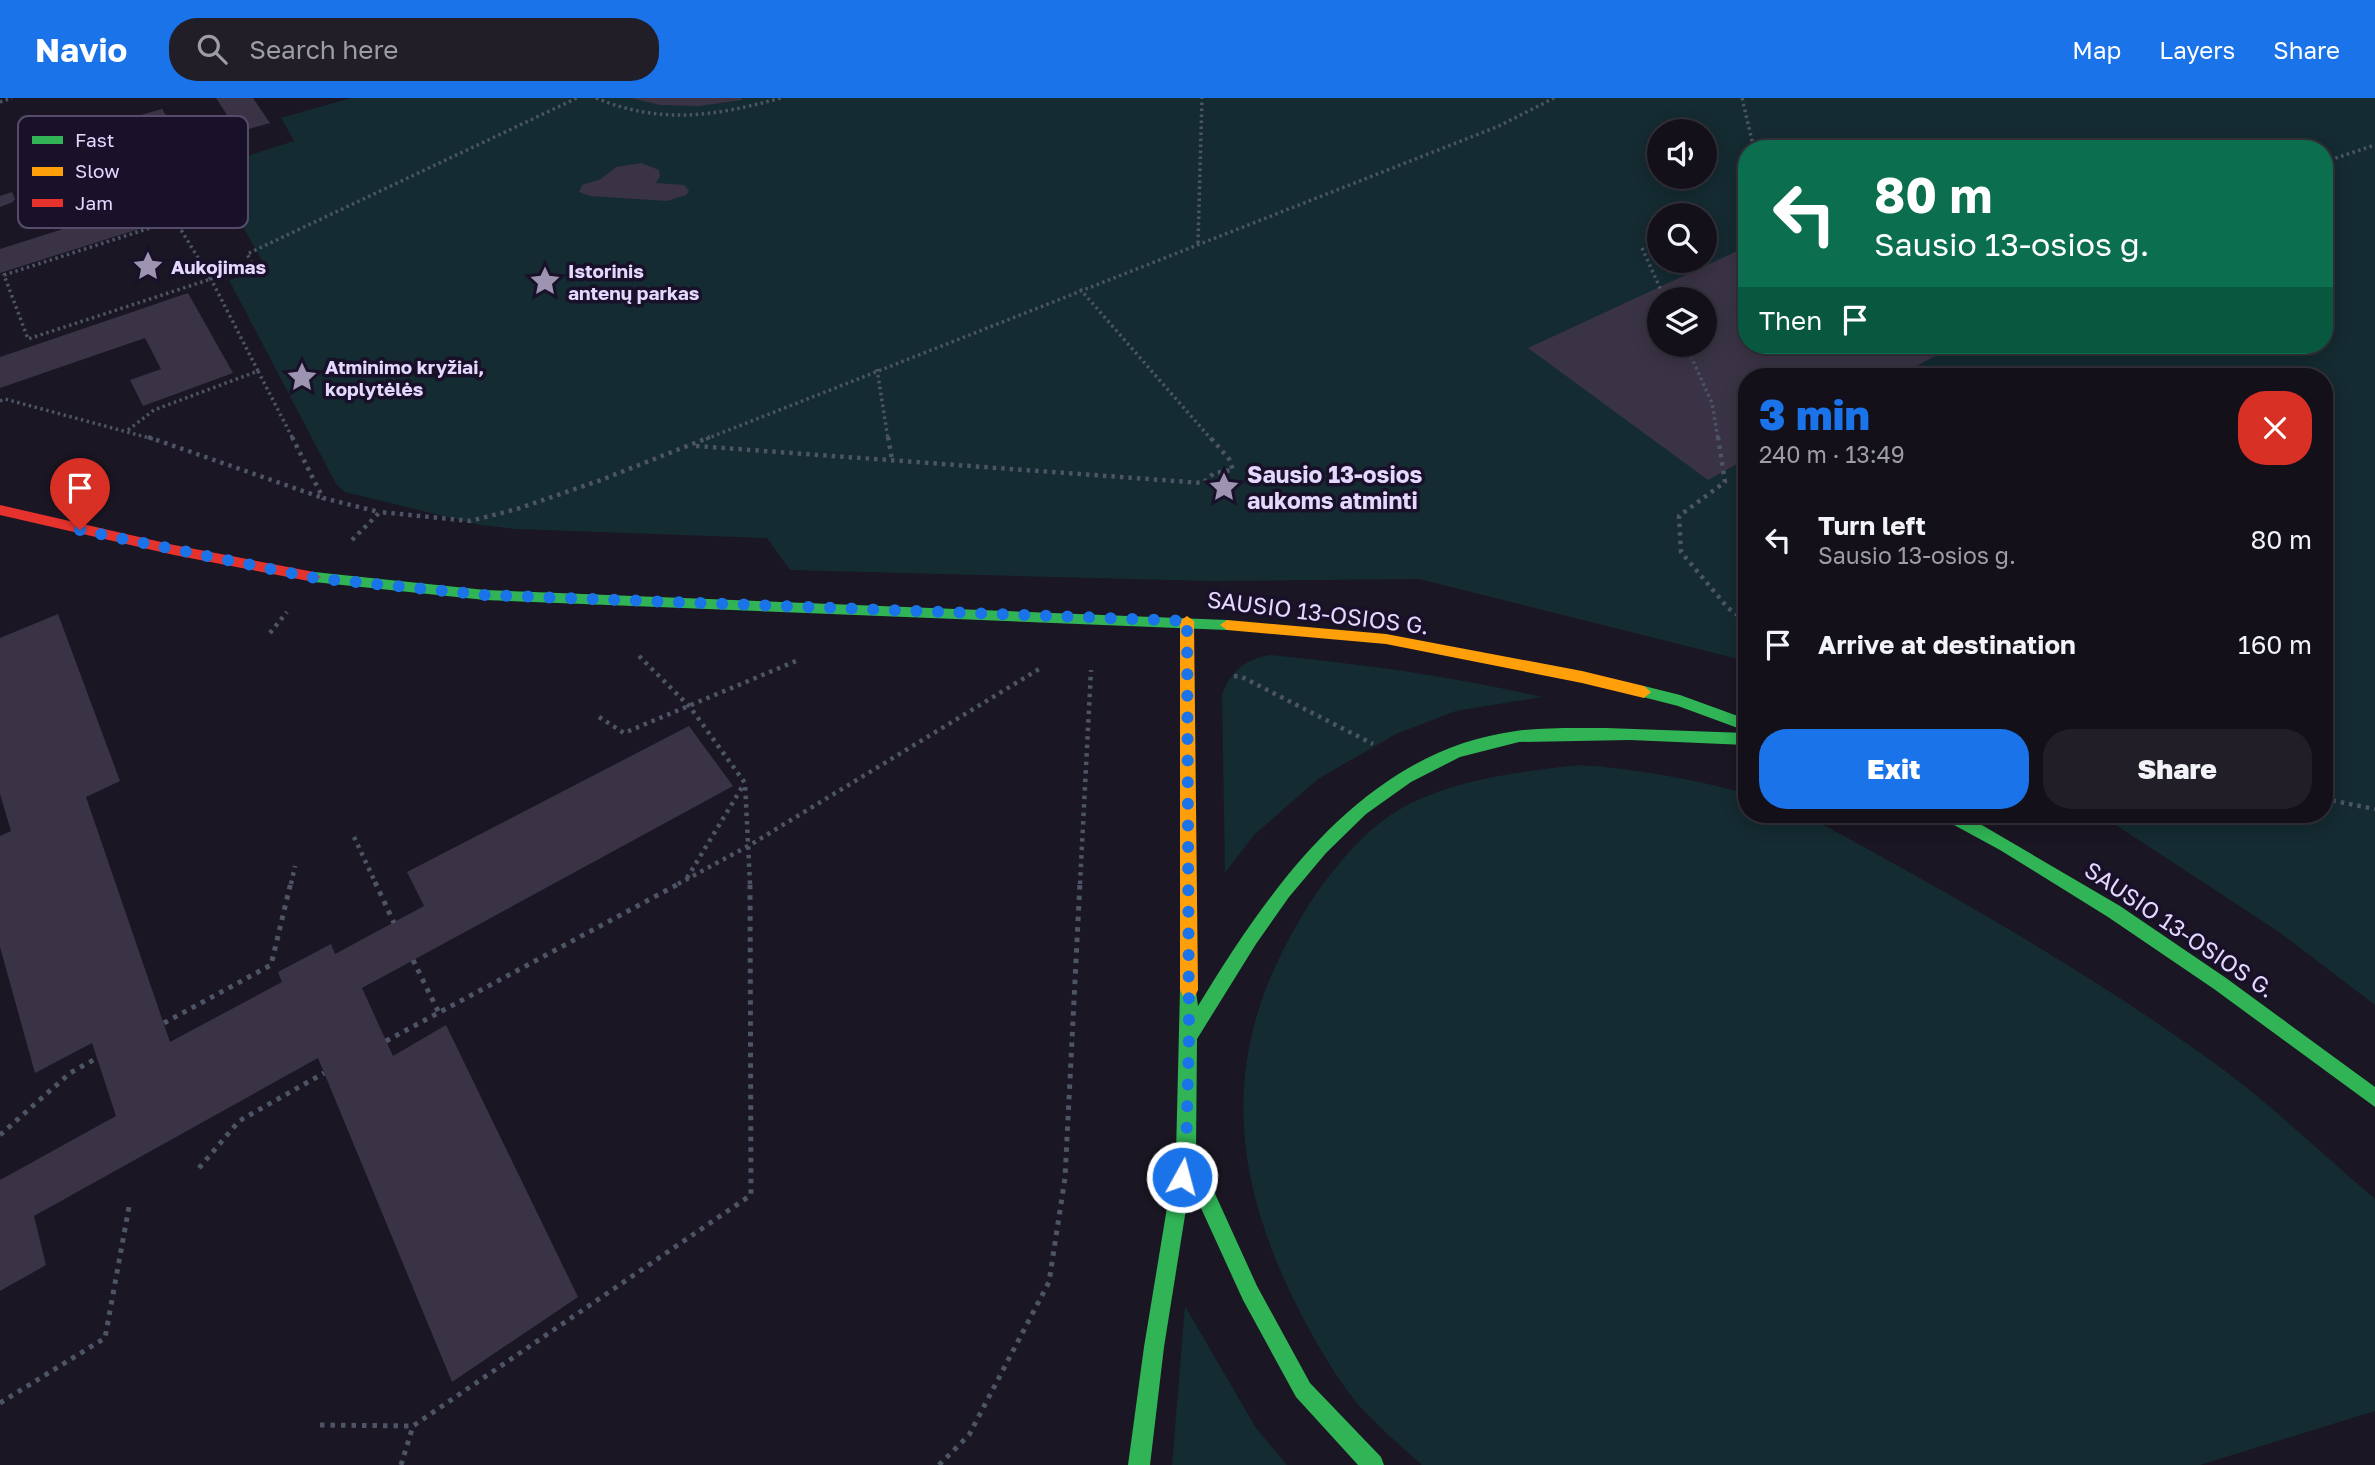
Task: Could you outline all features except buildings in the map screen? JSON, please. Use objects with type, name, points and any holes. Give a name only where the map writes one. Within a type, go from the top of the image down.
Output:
[{"type":"street","name":"SAUSIO 13-OSIOS G.","points":[[0,510],[315,578],[485,595],[1187,621],[1386,639],[1582,677],[1680,701],[1738,722]]},
{"type":"street","points":[[1139,1465],[1154,1347],[1186,1153],[1189,1036],[1187,621]]},
{"type":"street","points":[[1189,1036],[1239,954],[1300,865],[1341,825],[1386,788],[1422,767],[1461,750],[1509,737],[1592,732],[1738,739]]},
{"type":"street","name":"SAUSIO 13-OSIOS G.","points":[[1965,823],[2077,885],[2196,963],[2375,1098]]},
{"type":"street","points":[[1186,1153],[1250,1293],[1303,1390],[1373,1465]]},
{"type":"path","points":[[0,102],[12,98]]},
{"type":"path","points":[[149,228],[4,275],[28,339],[253,265],[247,254],[577,98]]},
{"type":"path","points":[[596,98],[614,107],[652,116],[696,116],[742,110],[782,98]]},
{"type":"path","points":[[1198,243],[1202,98]]},
{"type":"path","points":[[0,401],[5,399],[128,430],[323,498],[380,512],[470,521],[517,509],[692,445],[877,369],[1499,126],[1555,98]]},
{"type":"path","points":[[1742,98],[1752,140]]},
{"type":"path","points":[[2333,159],[2375,145]]},
{"type":"path","points":[[180,228],[211,279],[323,498]]},
{"type":"path","points":[[1642,248],[1660,287]]},
{"type":"path","points":[[692,445],[1203,483],[1214,473],[1233,470],[1229,459],[1080,289]]},
{"type":"path","points":[[1691,357],[1712,403],[1725,482],[1679,516],[1681,552],[1728,608],[1738,615]]},
{"type":"path","points":[[877,369],[892,460]]},
{"type":"path","points":[[128,430],[154,410],[258,371]]},
{"type":"path","points":[[347,545],[380,512]]},
{"type":"path","points":[[320,1425],[413,1426],[751,1195],[750,845],[745,783],[690,707],[639,656]]},
{"type":"path","points":[[599,718],[624,733],[796,661]]},
{"type":"path","points":[[386,1041],[750,845],[1039,669]]},
{"type":"path","points":[[939,1465],[969,1435],[1049,1282],[1065,1178],[1091,670]]},
{"type":"path","points":[[1187,671],[1242,677],[1422,767]]},
{"type":"path","points":[[686,879],[745,783]]},
{"type":"path","points":[[2333,801],[2375,809]]},
{"type":"path","points":[[354,837],[394,922]]},
{"type":"path","points":[[164,1023],[271,965],[295,866]]},
{"type":"path","points":[[413,960],[439,1013]]},
{"type":"path","points":[[0,1135],[70,1073],[97,1058]]},
{"type":"path","points":[[199,1168],[239,1121],[324,1073]]},
{"type":"path","points":[[0,1403],[105,1338],[129,1207]]},
{"type":"path","points":[[401,1465],[413,1426]]},
{"type":"green space","points":[[351,98],[2375,98],[2375,1005],[2279,932],[2113,823],[2333,823],[2333,368],[1738,368],[1738,659],[1419,579],[1209,581],[790,570],[767,538],[516,529],[480,525],[345,492],[336,484],[229,280],[266,268],[244,228],[248,228],[248,156],[294,141],[281,118]]},
{"type":"green space","points":[[1270,655],[1407,672],[1542,697],[1456,711],[1396,734],[1318,779],[1254,835],[1225,873],[1222,695],[1234,673],[1246,663]]},
{"type":"green space","points":[[1580,765],[1664,775],[1738,791],[1738,823],[1820,823],[1966,904],[2068,965],[2217,1065],[2258,1097],[2375,1199],[2375,1411],[2200,1465],[1422,1465],[1371,1418],[1346,1388],[1312,1334],[1275,1258],[1258,1209],[1248,1161],[1243,1114],[1246,1066],[1256,1019],[1273,970],[1309,904],[1347,854],[1377,825],[1411,803],[1451,787],[1516,773]]},
{"type":"green space","points":[[1185,1306],[1256,1428],[1287,1465],[1172,1465]]},
{"type":"traffic: fast","points":[[314,577],[485,595],[1227,625]]},
{"type":"traffic: fast","points":[[1644,692],[1680,701],[1738,722]]},
{"type":"traffic: fast","points":[[1189,1036],[1283,892],[1320,849],[1360,810],[1406,777],[1456,752],[1519,736],[1630,734],[1738,739]]},
{"type":"traffic: fast","points":[[1965,823],[2060,878],[2168,947],[2375,1098]]},
{"type":"traffic: fast","points":[[1139,1465],[1154,1347],[1186,1153],[1189,990]]},
{"type":"traffic: fast","points":[[1186,1153],[1250,1293],[1303,1390],[1373,1465]]},
{"type":"traffic: slow","points":[[1187,621],[1189,990]]},
{"type":"traffic: slow","points":[[1227,625],[1386,639],[1582,677],[1644,692]]},
{"type":"traffic: jam","points":[[0,510],[174,550],[314,577]]},
{"type":"place","name":"Aukojimas","points":[[148,266]]},
{"type":"place","name":"Istorinis antenų parkas","points":[[545,281]]},
{"type":"place","name":"Atminimo kryžiai, koplytėlės","points":[[302,377]]},
{"type":"place","name":"Sausio 13-osios aukoms atminti","points":[[1224,487]]},
{"type":"route","points":[[80,530],[315,578],[485,595],[1187,621],[1189,1036],[1186,1153],[1182,1177]]}]
